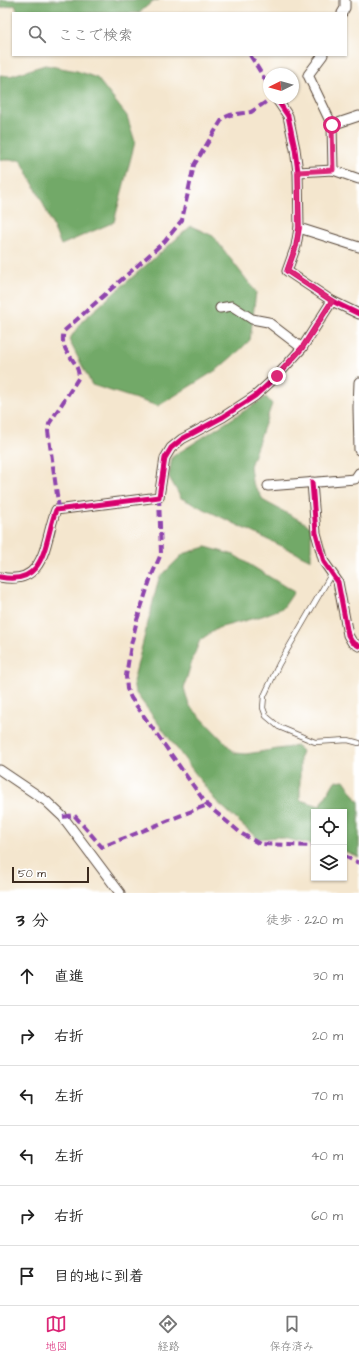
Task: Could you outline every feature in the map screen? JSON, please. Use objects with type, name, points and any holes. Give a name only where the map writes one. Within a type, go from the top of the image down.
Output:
[{"type":"street","points":[[343,12],[345,8],[345,0]]},
{"type":"street","points":[[322,56],[308,75],[332,125],[333,170]]},
{"type":"street","points":[[280,104],[288,116],[298,172],[299,228],[296,246],[287,271],[332,301],[359,314]]},
{"type":"street","points":[[332,125],[359,116]]},
{"type":"street","points":[[298,172],[333,170],[359,180]]},
{"type":"street","points":[[299,228],[359,247]]},
{"type":"street","points":[[0,577],[20,578],[31,573],[39,562],[46,548],[56,510],[160,497],[165,458],[172,448],[182,439],[223,417],[255,396],[277,376],[302,348],[332,301]]},
{"type":"street","points":[[220,308],[232,306],[252,319],[268,322],[302,348]]},
{"type":"street","points":[[359,382],[359,450]]},
{"type":"street","points":[[268,486],[355,479],[359,473]]},
{"type":"street","points":[[312,482],[316,533],[324,562],[338,582],[348,635],[352,642],[359,646]]},
{"type":"street","points":[[0,770],[46,801],[63,817],[120,893]]},
{"type":"lane","points":[[332,573],[279,664],[264,696],[263,708],[266,716],[279,727],[315,742],[348,740],[359,744]]},
{"type":"green space","points":[[0,0],[159,0],[153,1],[140,12],[18,12],[15,5],[0,8]]},
{"type":"green space","points":[[45,65],[77,71],[97,78],[127,116],[135,142],[114,222],[61,245],[42,201],[21,160],[0,160],[0,75],[10,76]]},
{"type":"green space","points":[[191,226],[213,236],[256,292],[250,340],[218,369],[158,406],[92,385],[69,340],[82,321]]},
{"type":"green space","points":[[266,397],[272,404],[250,466],[252,482],[264,501],[307,524],[311,528],[311,560],[181,498],[169,477],[172,457]]},
{"type":"green space","points":[[206,547],[234,555],[294,592],[283,608],[262,616],[218,628],[200,640],[192,660],[184,688],[189,705],[235,753],[246,754],[297,746],[302,751],[300,757],[300,800],[320,806],[335,781],[344,780],[359,802],[359,857],[347,852],[347,809],[311,809],[311,844],[278,837],[258,839],[215,800],[135,692],[133,682],[159,578],[183,554]]},
{"type":"marked path","points":[[251,56],[263,76]]},
{"type":"marked path","points":[[59,509],[48,431],[49,424],[79,377],[78,370],[64,345],[64,331],[165,241],[182,220],[194,165],[223,118],[230,115],[251,112],[263,104]]},
{"type":"marked path","points":[[159,497],[161,554],[151,577],[137,620],[126,676],[127,689],[131,698],[207,805],[242,834],[260,844],[311,846]]},
{"type":"marked path","points":[[63,817],[74,815],[102,847],[207,805]]},
{"type":"marked path","points":[[347,857],[359,863]]},
{"type":"cycle path","points":[[280,104],[288,116],[298,172],[299,228],[296,246],[287,271],[332,301],[359,314]]},
{"type":"cycle path","points":[[0,577],[15,578],[27,575],[35,568],[45,547],[56,510],[159,497],[165,458],[171,448],[182,439],[223,417],[255,396],[277,376],[302,348],[332,301]]},
{"type":"cycle path","points":[[312,482],[316,533],[324,562],[338,582],[348,635],[352,642],[359,646]]},
{"type":"route","points":[[277,376],[302,348],[332,301],[287,271],[296,246],[299,228],[298,172],[333,170],[332,125]]}]
